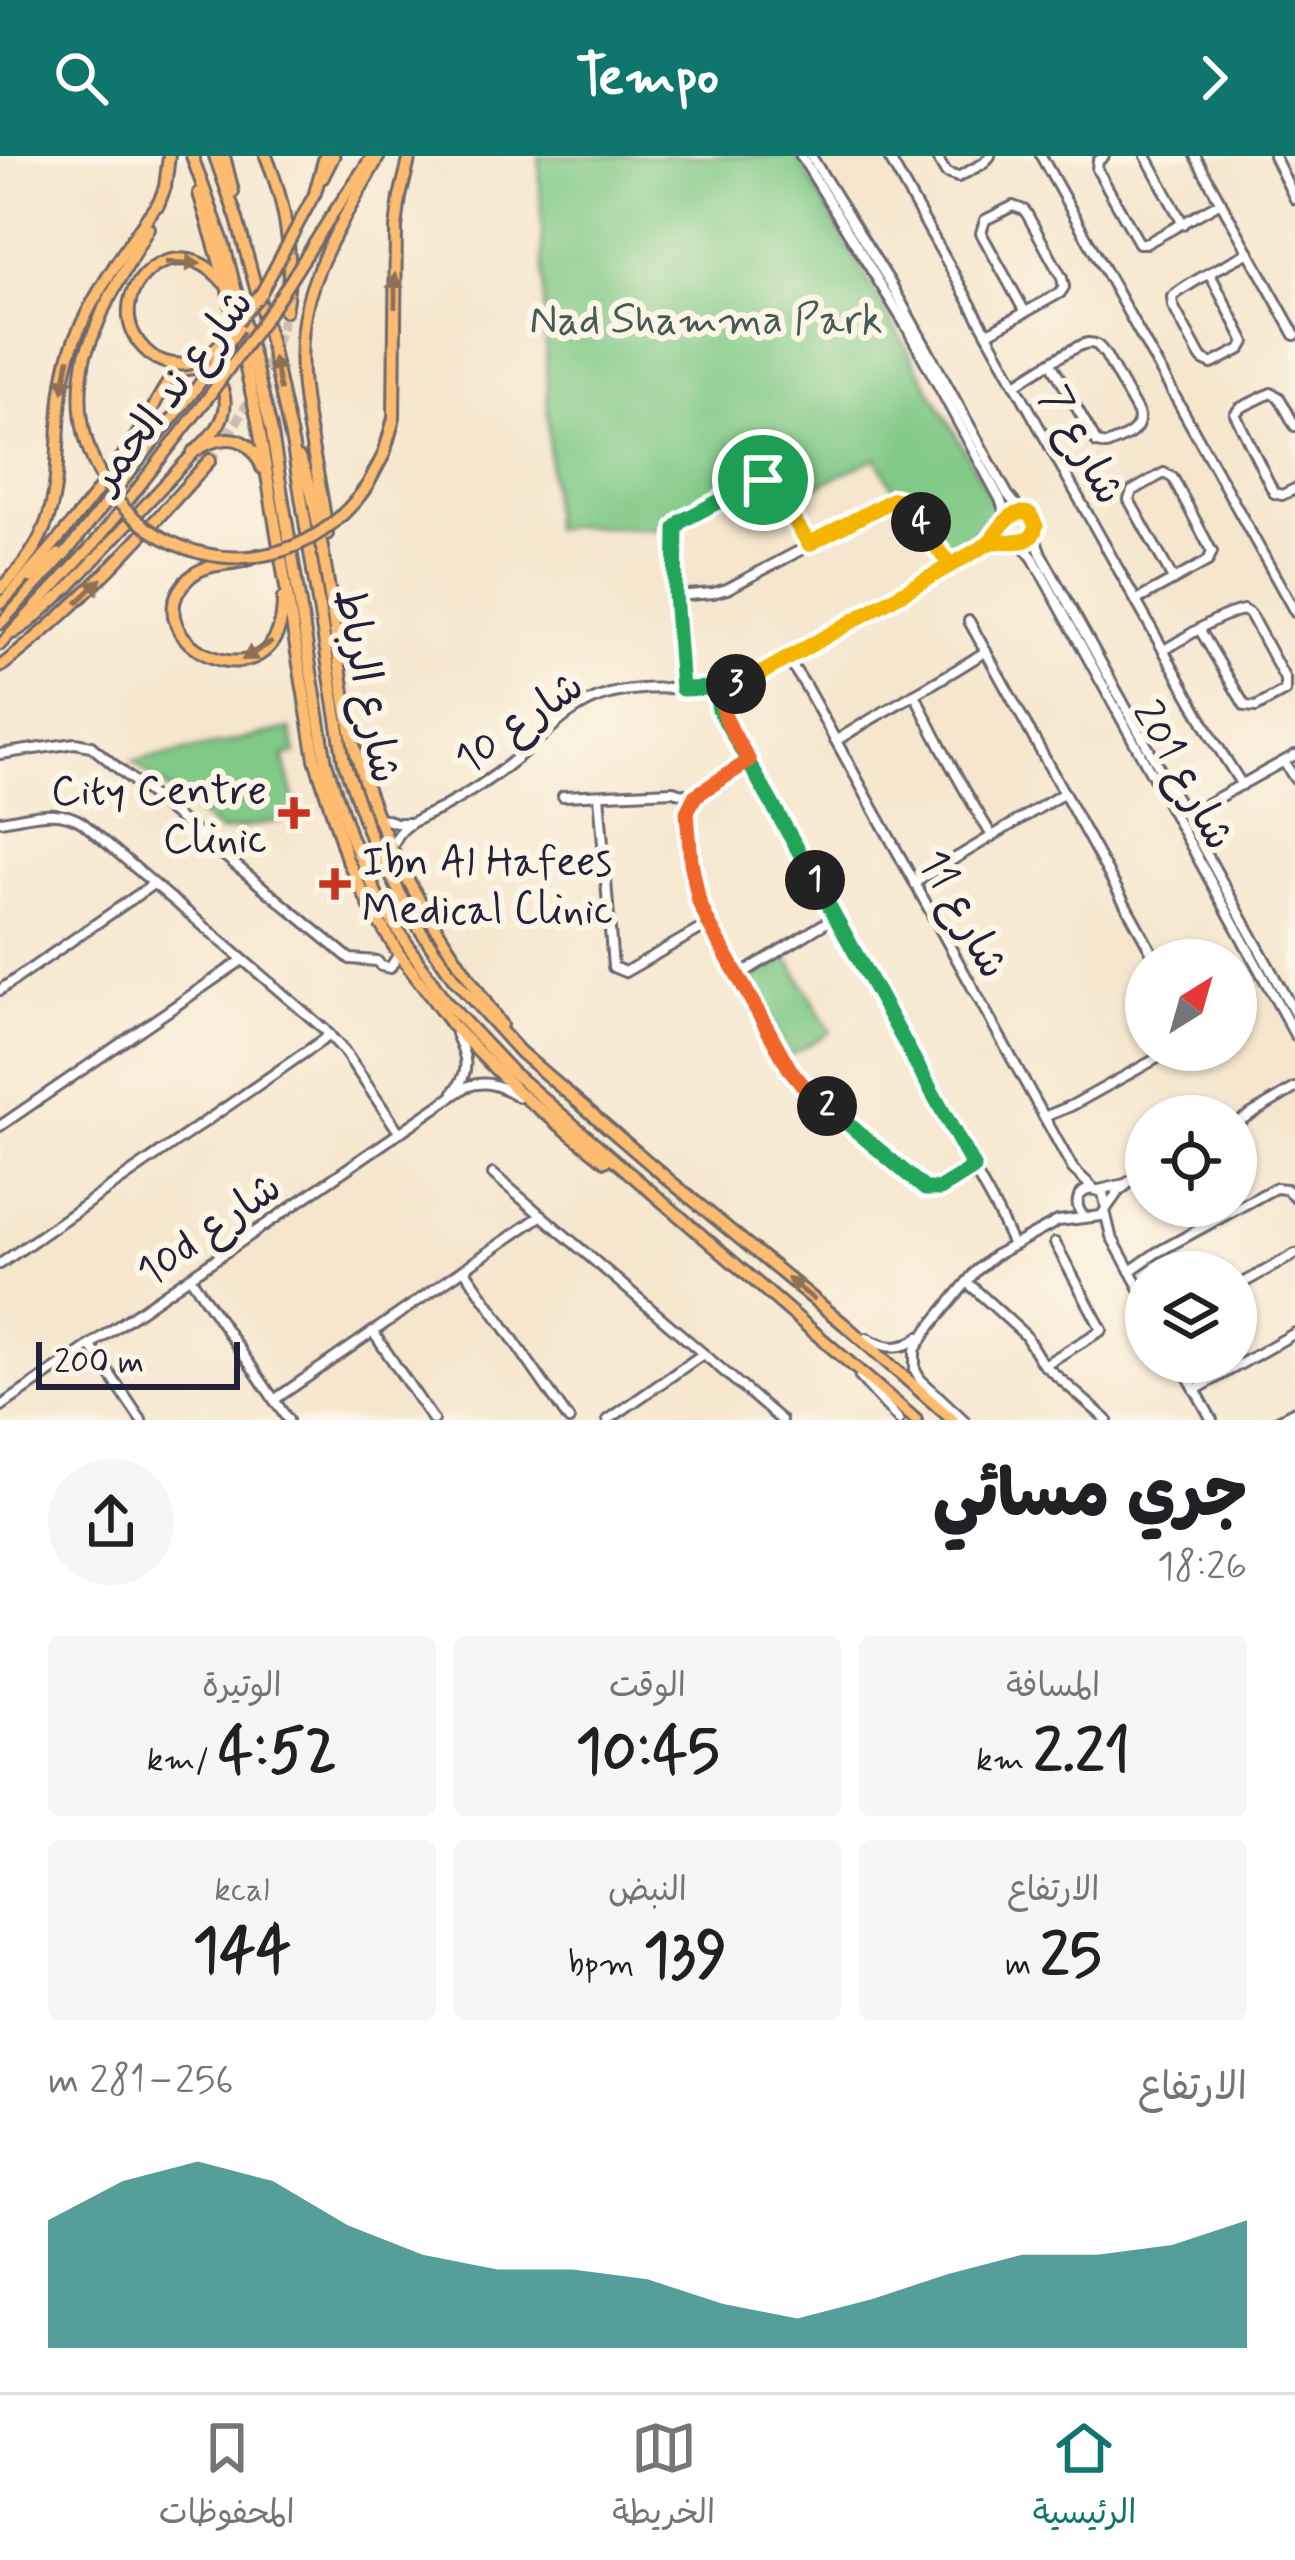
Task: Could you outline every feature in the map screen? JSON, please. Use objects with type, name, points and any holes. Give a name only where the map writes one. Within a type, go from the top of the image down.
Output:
[{"type":"highway","points":[[170,156],[149,226],[97,323],[85,356],[79,395],[82,431],[93,465],[120,505],[146,529],[178,546],[222,556],[288,548],[317,535],[344,515],[384,454],[394,418],[396,228],[410,156]]},
{"type":"highway","name":"شارع الرباط","points":[[219,156],[269,336],[292,447],[339,739],[364,821],[391,878],[435,952],[475,1005],[520,1052],[953,1420]]},
{"type":"highway","points":[[266,156],[289,236],[285,311]]},
{"type":"highway","points":[[314,193],[325,156]]},
{"type":"highway","points":[[328,573],[322,492],[302,373],[302,334],[316,277],[376,156]]},
{"type":"highway","points":[[194,161],[201,202],[228,290],[271,489],[308,724],[347,859],[399,954],[452,1025],[542,1112],[655,1195]]},
{"type":"highway","name":"شارع الرباط","points":[[194,161],[235,284],[271,428],[323,749],[351,838],[383,908],[445,1001],[511,1071],[916,1420]]},
{"type":"highway","points":[[0,589],[31,556],[52,510],[65,374],[77,332],[160,200]]},
{"type":"highway","points":[[228,290],[209,267],[188,260],[166,261],[147,272],[132,294],[129,321],[136,340],[155,358],[178,365],[204,358],[262,293]]},
{"type":"highway","points":[[194,452],[219,438],[243,443],[260,459],[271,489]]},
{"type":"highway","points":[[292,447],[313,491],[350,727],[377,816],[392,854],[431,922],[520,1052]]},
{"type":"highway","points":[[0,667],[85,595],[210,460]]},
{"type":"highway","points":[[258,554],[245,562],[211,565],[179,591],[174,614],[191,647],[224,662],[256,657],[269,647],[283,620],[282,553]]},
{"type":"main road","name":"شارع ند الحمر","points":[[0,624],[82,534],[192,394],[262,293],[334,156]]},
{"type":"main road","name":"شارع ند الحمر","points":[[0,645],[95,543],[204,404],[376,156]]},
{"type":"main road","points":[[1,604],[94,496],[171,378],[194,370],[217,380],[227,404],[220,424],[69,587],[14,633]]},
{"type":"main road","points":[[1,604],[82,534]]},
{"type":"street","points":[[800,156],[911,334],[1000,499],[1006,533],[1016,541],[1034,535],[1035,521],[1030,514],[1013,513],[1006,521]]},
{"type":"street","points":[[811,156],[891,284],[1021,512]]},
{"type":"street","name":"شارع 7","points":[[888,156],[1240,786]]},
{"type":"street","points":[[936,156],[946,172],[958,177],[990,156]]},
{"type":"street","points":[[1041,156],[1295,612]]},
{"type":"street","points":[[1104,156],[1097,170],[1136,241],[1147,244],[1221,202]]},
{"type":"street","points":[[1146,156],[1183,224]]},
{"type":"street","points":[[1195,156],[1295,334]]},
{"type":"street","points":[[1274,156],[1295,199]]},
{"type":"street","points":[[988,333],[1060,293],[1064,282],[1024,210],[1013,206],[986,220],[981,233],[1024,312]]},
{"type":"street","points":[[1210,274],[1245,338],[1241,349],[1212,364],[1203,360],[1172,302],[1174,294],[1249,252]]},
{"type":"street","points":[[1016,384],[1051,363],[1085,344],[1100,347],[1138,413],[1139,425],[1110,444],[1097,443],[1051,363]]},
{"type":"street","points":[[1295,426],[1279,397],[1271,394],[1234,414],[1274,493],[1295,489]]},
{"type":"street","points":[[1137,600],[1208,561],[1213,552],[1173,478],[1164,473],[1132,491],[1129,500],[1173,579]]},
{"type":"street","points":[[678,689],[674,535],[682,521],[763,480],[773,486],[807,545]]},
{"type":"street","points":[[675,594],[728,589],[897,499],[912,506],[948,566]]},
{"type":"street","name":"شارع 10","points":[[988,544],[1006,521]]},
{"type":"street","name":"شارع 201","points":[[1034,535],[1295,1014]]},
{"type":"street","name":"شارع 10","points":[[411,823],[498,773],[580,706],[619,692],[718,687],[748,679],[988,544],[1016,541]]},
{"type":"street","name":"شارع 201","points":[[1016,541],[1033,558],[1295,1035]]},
{"type":"street","points":[[1164,650],[1200,629],[1233,612],[1246,612],[1285,679],[1285,691],[1256,707],[1245,706],[1200,629]]},
{"type":"street","points":[[969,620],[1144,939]]},
{"type":"street","points":[[834,738],[987,654]]},
{"type":"street","name":"شارع 11","points":[[791,656],[1073,1169],[1096,1189]]},
{"type":"street","points":[[718,687],[725,717],[750,764],[1015,1244]]},
{"type":"street","points":[[912,696],[990,837]]},
{"type":"street","points":[[0,754],[75,743],[98,750],[350,958],[377,961],[390,968],[399,954]]},
{"type":"street","points":[[1289,758],[1295,768]]},
{"type":"street","points":[[1289,758],[1295,779]]},
{"type":"street","points":[[1192,825],[1203,806],[1289,758]]},
{"type":"street","points":[[691,801],[750,764]]},
{"type":"street","points":[[563,796],[673,791],[691,801]]},
{"type":"street","points":[[599,795],[613,968],[625,972],[709,924]]},
{"type":"street","points":[[912,880],[1066,796]]},
{"type":"street","points":[[691,801],[692,875],[709,924],[785,1062],[802,1084],[922,1187],[934,1190],[975,1171]]},
{"type":"street","points":[[1180,802],[1203,806]]},
{"type":"street","points":[[0,821],[54,813],[69,814],[83,823],[330,1036],[399,1132]]},
{"type":"street","points":[[377,816],[396,824],[411,823]]},
{"type":"street","points":[[392,854],[395,838],[411,823]]},
{"type":"street","points":[[0,990],[153,885]]},
{"type":"street","points":[[736,974],[837,920]]},
{"type":"street","points":[[0,1126],[241,961]]},
{"type":"street","points":[[449,1098],[462,1082],[467,1063],[452,1025]]},
{"type":"street","points":[[0,1264],[330,1036]]},
{"type":"street","points":[[1046,1120],[1134,1071]]},
{"type":"street","name":"10d شارع","points":[[0,1407],[473,1084],[500,1086],[542,1112]]},
{"type":"street","points":[[1257,1111],[1295,1088]]},
{"type":"street","name":"شارع 11","points":[[1073,1169],[1077,1199]]},
{"type":"street","points":[[493,1174],[782,1420]]},
{"type":"street","points":[[1053,1224],[1083,1191],[1125,1184]]},
{"type":"street","points":[[964,1420],[915,1370],[915,1350],[929,1328],[981,1265],[1053,1224],[1072,1217],[1101,1216],[1125,1186]]},
{"type":"street","points":[[1160,1251],[1275,1188],[1286,1189],[1295,1197]]},
{"type":"street","points":[[1096,1189],[1107,1200],[1114,1242]]},
{"type":"street","points":[[1077,1199],[1078,1211],[1103,1228],[1125,1262]]},
{"type":"street","points":[[274,1400],[542,1215]]},
{"type":"street","points":[[1045,1365],[1102,1330],[1055,1244]]},
{"type":"street","points":[[1257,1276],[1295,1255]]},
{"type":"street","points":[[464,1269],[569,1420]]},
{"type":"street","points":[[190,1277],[288,1420]]},
{"type":"street","points":[[967,1282],[1022,1332],[1045,1365],[1107,1420]]},
{"type":"street","points":[[844,1325],[887,1347],[907,1345],[929,1328]]},
{"type":"street","points":[[373,1332],[434,1420]]},
{"type":"street","points":[[1194,1387],[1295,1333]]},
{"type":"street","points":[[90,1346],[141,1420]]},
{"type":"street","points":[[608,1420],[704,1354]]},
{"type":"street","points":[[849,1361],[899,1420]]},
{"type":"street","points":[[1192,1383],[1212,1420]]},
{"type":"street","points":[[1278,1420],[1295,1411]]},
{"type":"green space","name":"Nad Shamma Park","points":[[539,156],[797,156],[998,509],[947,556],[906,488],[894,489],[876,458],[793,498],[767,466],[659,529],[552,529]]},
{"type":"green space","points":[[291,729],[296,754],[283,756],[299,817],[220,832],[133,762]]},
{"type":"green space","points":[[788,958],[831,1032],[791,1055],[751,985],[754,977]]},
{"type":"tunnel","points":[[210,460],[255,390],[285,311]]},
{"type":"place","name":"City Centre Clinic","points":[[294,813]]},
{"type":"place","name":"Ibn Al Hafees Medical Clinic","points":[[335,884]]},
{"type":"route","points":[[763,480],[676,528],[682,689],[715,688],[719,710],[725,717],[974,1168],[938,1190],[922,1187],[789,1068],[703,912],[692,875],[688,809],[695,796],[749,761],[725,717],[723,712],[722,687],[760,674],[988,544],[1013,513],[1025,512],[1035,521],[1036,530],[1027,541],[992,542],[988,544],[951,565],[912,506],[894,499],[809,544],[775,489],[763,480]]}]
